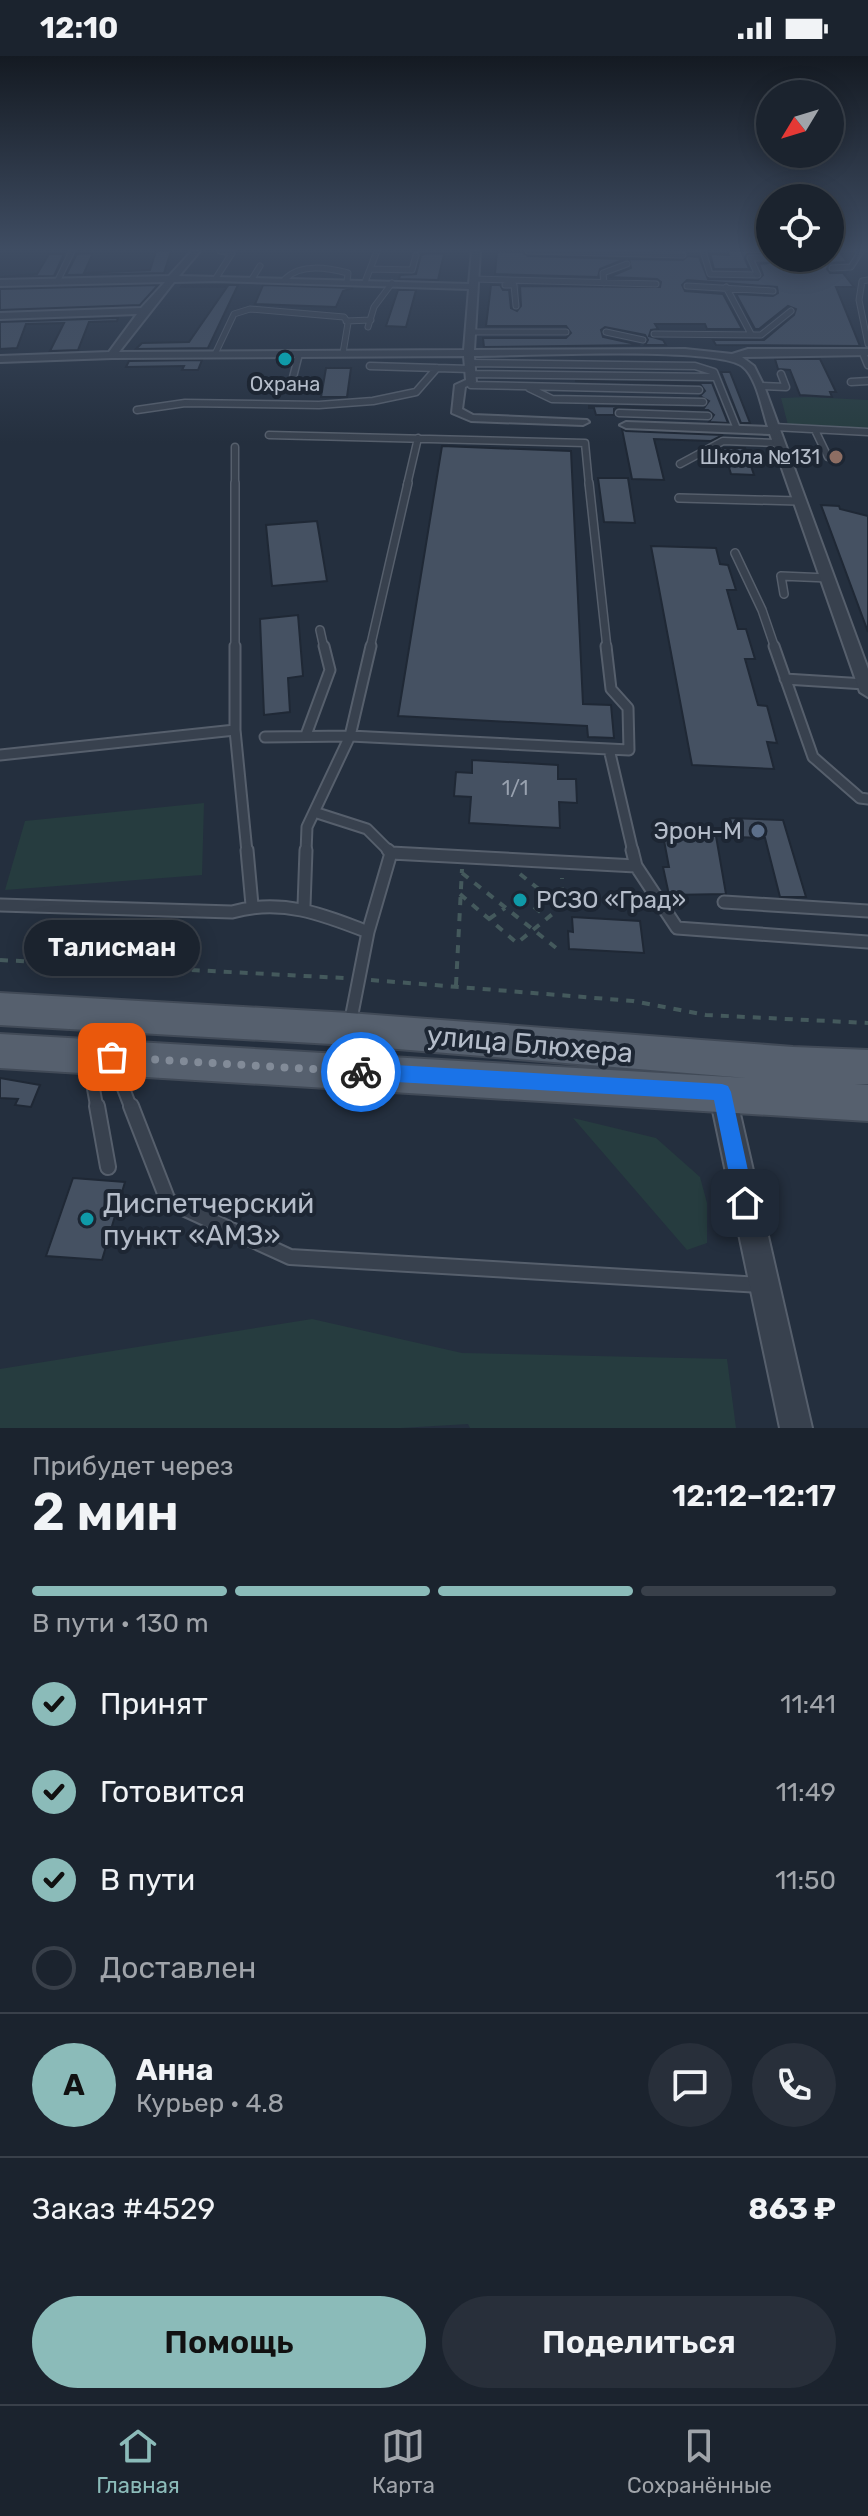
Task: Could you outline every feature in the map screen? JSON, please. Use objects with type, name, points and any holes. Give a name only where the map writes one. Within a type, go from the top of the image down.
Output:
[{"type":"main road","name":"улица Блюхера","points":[[0,1009],[349,1029],[718,1075],[868,1103]]},
{"type":"main road","name":"улица Блюхера","points":[[0,1051],[99,1057],[718,1075],[868,1067]]},
{"type":"street","points":[[0,316],[28,315]]},
{"type":"street","points":[[112,355],[141,315]]},
{"type":"street","points":[[472,315],[470,368],[460,385],[456,411],[461,416],[583,422]]},
{"type":"street","points":[[732,357],[748,352],[866,349]]},
{"type":"street","points":[[0,359],[343,353],[470,368],[648,350],[732,357],[750,366],[759,386],[867,688]]},
{"type":"street","points":[[626,425],[646,420],[710,422],[776,434]]},
{"type":"street","points":[[718,1075],[796,1428]]},
{"type":"lane","points":[[215,354],[234,315]]},
{"type":"lane","points":[[337,315],[346,321],[371,320]]},
{"type":"lane","points":[[368,327],[372,315]]},
{"type":"lane","points":[[741,315],[751,334]]},
{"type":"lane","points":[[654,334],[761,335],[786,315]]},
{"type":"lane","points":[[861,315],[868,365]]},
{"type":"lane","points":[[343,353],[346,321]]},
{"type":"lane","points":[[471,332],[566,332]]},
{"type":"lane","points":[[606,332],[643,340]]},
{"type":"lane","points":[[735,334],[748,352]]},
{"type":"lane","points":[[291,385],[299,354]]},
{"type":"lane","points":[[370,366],[695,366],[714,372],[737,429]]},
{"type":"lane","points":[[137,410],[185,403],[319,405],[373,401],[416,392],[437,368]]},
{"type":"lane","points":[[470,368],[716,377]]},
{"type":"lane","points":[[470,368],[471,385],[699,390]]},
{"type":"lane","points":[[759,386],[786,387],[781,374]]},
{"type":"lane","points":[[619,413],[646,420],[636,376]]},
{"type":"lane","points":[[695,377],[710,422]]},
{"type":"lane","points":[[851,382],[868,381]]},
{"type":"lane","points":[[525,386],[552,399],[703,402]]},
{"type":"lane","points":[[815,430],[828,457]]},
{"type":"lane","points":[[680,464],[723,441],[815,430],[868,432]]},
{"type":"lane","points":[[265,737],[350,736],[629,750],[628,708],[611,689],[585,443],[269,435]]},
{"type":"lane","points":[[304,906],[307,827],[350,736],[418,438]]},
{"type":"lane","points":[[235,447],[235,730],[252,905]]},
{"type":"lane","points":[[679,498],[798,501]]},
{"type":"lane","points":[[735,553],[762,610],[813,757],[860,798],[868,799]]},
{"type":"lane","points":[[784,594],[781,576],[828,578]]},
{"type":"lane","points":[[306,735],[330,670],[320,630]]},
{"type":"lane","points":[[785,679],[867,688]]},
{"type":"lane","points":[[0,755],[235,730]]},
{"type":"lane","points":[[609,749],[636,866],[677,928],[868,942]]},
{"type":"lane","points":[[314,812],[367,829],[391,853],[636,866]]},
{"type":"lane","points":[[349,1029],[368,932],[391,853]]},
{"type":"lane","points":[[724,902],[868,911]]},
{"type":"lane","points":[[0,905],[232,912],[252,905],[304,906],[368,932]]},
{"type":"lane","points":[[99,1057],[108,1167]]},
{"type":"lane","points":[[99,1057],[168,1201],[290,1257],[763,1285]]},
{"type":"path","points":[[456,985],[463,856]]},
{"type":"path","points":[[460,894],[517,943],[561,907],[563,863]]},
{"type":"path","points":[[517,872],[561,907]]},
{"type":"path","points":[[462,873],[560,951]]},
{"type":"path","points":[[534,907],[548,918]]},
{"type":"path","points":[[489,919],[505,908]]},
{"type":"path","points":[[0,960],[456,985],[633,1001],[706,1015],[868,1023]]},
{"type":"green space","points":[[781,398],[868,400],[868,429],[788,425]]},
{"type":"green space","points":[[204,803],[202,875],[5,890],[25,821]]},
{"type":"green space","points":[[573,1118],[656,1138],[700,1177],[707,1203],[707,1243],[687,1250]]},
{"type":"green space","points":[[312,1319],[462,1353],[727,1359],[736,1428],[470,1428],[468,1424],[401,1428],[0,1428],[0,1369]]},
{"type":"building","points":[[208,315],[224,315],[208,348],[136,349],[142,343],[189,342]]},
{"type":"building","points":[[390,315],[409,315],[406,327],[386,326]]},
{"type":"building","points":[[487,315],[734,315],[742,329],[707,329],[705,324],[655,324],[658,329],[651,330],[649,336],[663,340],[666,345],[645,345],[648,340],[645,335],[605,327],[601,330],[603,337],[640,345],[484,347],[483,338],[566,338],[571,333],[566,326],[486,326]]},
{"type":"building","points":[[747,315],[777,315],[755,329]]},
{"type":"building","points":[[794,315],[847,315],[860,346],[716,345],[713,340],[764,340]]},
{"type":"building","points":[[118,318],[117,321],[89,322],[78,350],[50,351],[64,323],[26,324],[17,348],[0,349],[0,322]]},
{"type":"building","points":[[775,359],[820,359],[836,392],[830,392],[832,397],[800,395],[790,370],[778,369]]},
{"type":"building","points":[[202,360],[198,370],[182,370],[184,366],[126,367],[129,361]]},
{"type":"building","points":[[326,368],[351,368],[347,397],[321,397]]},
{"type":"building","points":[[721,372],[730,372],[750,423],[741,423]]},
{"type":"building","points":[[575,381],[712,383],[728,423],[709,422],[714,415],[708,410],[619,407],[614,409],[614,415],[596,415],[594,408],[589,408],[589,406],[704,408],[709,401],[700,396],[705,391],[700,384]]},
{"type":"building","points":[[622,429],[723,435],[711,441],[654,439],[664,480],[632,479]]},
{"type":"building","points":[[442,446],[571,451],[583,704],[611,705],[614,738],[588,737],[587,726],[398,716]]},
{"type":"building","points":[[723,448],[745,448],[754,475],[731,474]]},
{"type":"building","points":[[598,478],[628,478],[635,523],[604,522]]},
{"type":"building","points":[[821,505],[839,506],[840,509],[868,516],[868,632]]},
{"type":"building","points":[[317,521],[327,581],[272,586],[266,525]]},
{"type":"building","points":[[651,546],[716,548],[720,564],[728,565],[736,590],[727,590],[738,629],[746,629],[755,659],[745,659],[758,705],[767,706],[777,743],[767,742],[774,769],[692,765]]},
{"type":"building","points":[[298,615],[303,676],[288,678],[290,712],[264,715],[260,619]]},
{"type":"building","points":[[472,760],[558,765],[558,779],[576,779],[577,803],[559,802],[560,828],[469,823],[471,797],[454,796],[456,772],[472,773]]},
{"type":"building","points":[[730,818],[783,820],[806,897],[780,897],[765,838],[734,837]]},
{"type":"building","points":[[663,835],[716,836],[726,894],[669,895],[663,867],[669,867]]},
{"type":"building","points":[[572,917],[640,921],[644,953],[569,949],[568,931],[573,932]]},
{"type":"building","points":[[0,1078],[40,1085],[31,1107],[15,1105],[18,1099],[0,1098]]},
{"type":"building","name":"Диспетчерский пункт «АМЗ»","points":[[73,1178],[125,1182],[102,1260],[46,1256]]},
{"type":"way so far","points":[[112,1057],[361,1072]]},
{"type":"place","name":"Охрана","points":[[285,359]]},
{"type":"place","name":"Школа №131","points":[[836,457]]},
{"type":"place","name":"Эрон-М","points":[[758,831]]},
{"type":"place","name":"РСЗО «Град»","points":[[520,900]]},
{"type":"place","name":"Талисман","points":[[112,1057]]},
{"type":"place","name":"Диспетчерский пункт «АМЗ»","points":[[87,1219]]},
{"type":"route","points":[[361,1072],[722,1092],[745,1203]]}]
